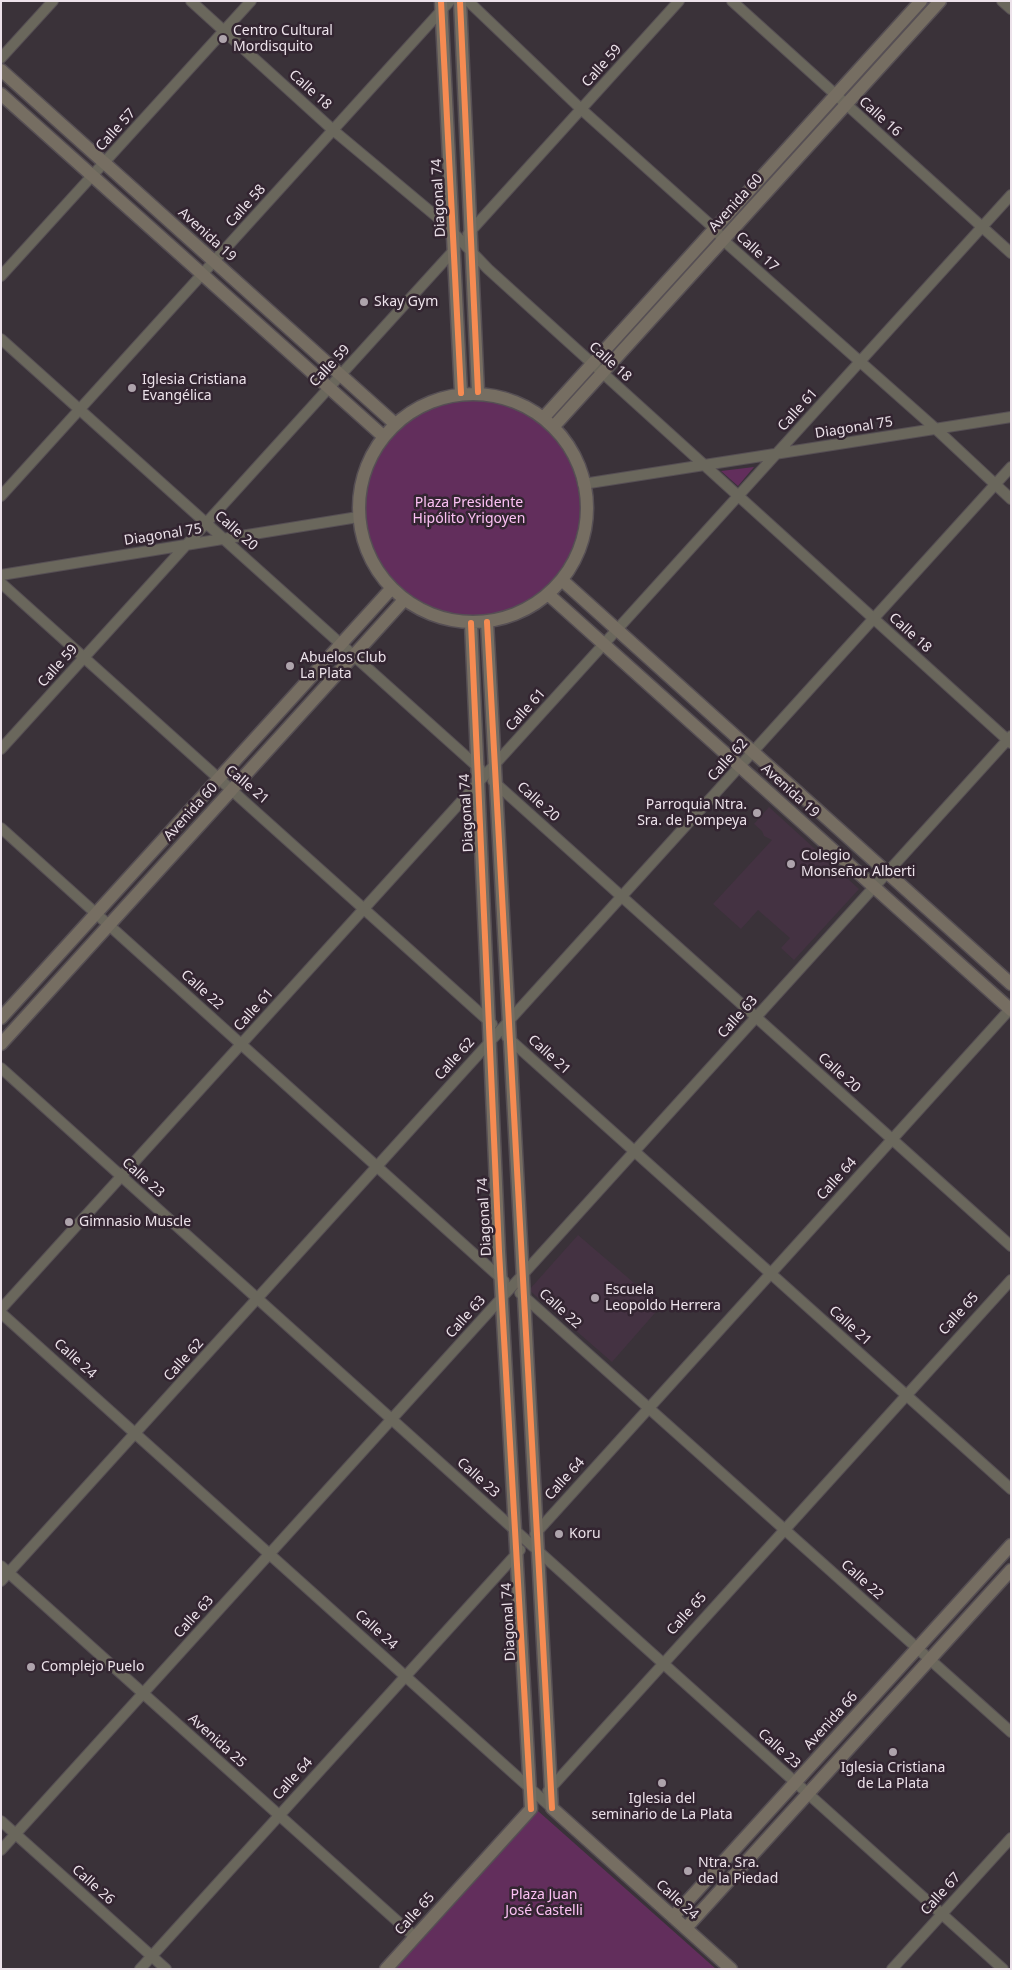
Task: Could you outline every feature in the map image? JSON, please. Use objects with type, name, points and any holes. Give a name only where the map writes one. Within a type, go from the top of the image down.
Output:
[{"type":"main road","name":"Diagonal 74","points":[[460,1],[461,393]]},
{"type":"main road","name":"Avenida 60","points":[[544,416],[921,1]]},
{"type":"main road","name":"Avenida 60","points":[[555,426],[940,1]]},
{"type":"main road","name":"Diagonal 74","points":[[444,4],[460,239],[472,252],[478,392]]},
{"type":"main road","name":"Avenida 19","points":[[1,70],[393,422]]},
{"type":"main road","points":[[1,94],[383,436]]},
{"type":"main road","points":[[478,392],[511,402],[544,416],[555,426],[568,441],[578,462],[583,484],[585,515],[578,547],[563,581],[549,595],[526,611],[486,622],[471,624],[435,617],[404,600],[391,588],[368,555],[358,517],[365,476],[383,436],[393,422],[461,393],[478,392]]},
{"type":"main road","name":"Avenida 19","points":[[563,581],[1011,984]]},
{"type":"main road","name":"Avenida 60","points":[[1,1018],[391,588]]},
{"type":"main road","name":"Avenida 19","points":[[549,595],[1010,1009]]},
{"type":"main road","name":"Avenida 60","points":[[1,1044],[404,600]]},
{"type":"main road","name":"Diagonal 74","points":[[486,622],[490,1040],[501,1278],[531,1809]]},
{"type":"main road","name":"Diagonal 74","points":[[471,624],[486,774],[506,1030],[523,1295],[545,1794],[552,1808]]},
{"type":"main road","name":"Avenida 66","points":[[673,1917],[1011,1544]]},
{"type":"main road","points":[[686,1928],[1011,1570]]},
{"type":"main road","name":"Calle 24","points":[[552,1808],[731,1969]]},
{"type":"main road","name":"Calle 65","points":[[386,1969],[531,1809]]},
{"type":"street","points":[[1,58],[53,1]]},
{"type":"street","name":"Calle 18","points":[[190,1],[333,130],[460,239]]},
{"type":"street","name":"Calle 57","points":[[1,276],[250,1]]},
{"type":"street","name":"Calle 17","points":[[468,1],[581,109],[715,228],[723,240],[1011,498]]},
{"type":"street","name":"Calle 59","points":[[1,748],[340,375],[460,239],[679,1]]},
{"type":"street","name":"Calle 16","points":[[732,1],[1011,253]]},
{"type":"street","points":[[1002,1],[1011,9]]},
{"type":"street","name":"Calle 58","points":[[1,496],[333,130],[444,4]]},
{"type":"street","name":"Calle 61","points":[[1,1311],[1011,195]]},
{"type":"street","name":"Calle 18","points":[[472,252],[602,374],[1010,740]]},
{"type":"street","name":"Calle 20","points":[[1,339],[1011,1246]]},
{"type":"street","name":"Diagonal 75","points":[[583,484],[1011,417]]},
{"type":"street","name":"Calle 62","points":[[1,1581],[5,1569],[135,1433],[258,1299],[490,1040],[506,1030],[622,896],[1011,467]]},
{"type":"street","name":"Diagonal 75","points":[[1,575],[358,517]]},
{"type":"street","name":"Calle 21","points":[[1,583],[490,1022],[506,1030],[635,1151],[1011,1489]]},
{"type":"street","name":"Calle 63","points":[[1,1850],[874,887],[1010,740]]},
{"type":"street","name":"Calle 22","points":[[1,828],[501,1278],[523,1295],[649,1407],[1011,1732]]},
{"type":"street","name":"Calle 64","points":[[140,1969],[517,1553],[533,1541],[649,1407],[1010,1009]]},
{"type":"street","name":"Calle 23","points":[[1,1068],[516,1531],[533,1541],[663,1663],[1003,1969]]},
{"type":"street","name":"Calle 65","points":[[531,1809],[1011,1280]]},
{"type":"street","name":"Calle 24","points":[[1,1311],[530,1789],[545,1794]]},
{"type":"street","name":"Avenida 25","points":[[5,1569],[415,1937]]},
{"type":"street","name":"Calle 26","points":[[1,1821],[166,1969]]},
{"type":"street","name":"Calle 67","points":[[892,1969],[1011,1838]]},
{"type":"shaded area","name":"Colegio Monseñor Alberti","points":[[769,807],[859,889],[794,960],[781,948],[790,938],[758,910],[741,929],[713,904],[772,840],[764,836],[762,831],[754,824]]},
{"type":"shaded area","name":"Escuela Leopoldo Herrera","points":[[578,1235],[661,1306],[612,1362],[529,1290]]},
{"type":"green space","name":"Plaza Presidente Hipólito Yrigoyen","points":[[471,399],[503,404],[513,408],[522,412],[548,431],[567,457],[571,466],[575,476],[580,508],[575,540],[571,550],[567,559],[548,585],[522,604],[513,608],[503,612],[471,617],[439,612],[429,608],[420,604],[394,585],[375,559],[371,550],[367,540],[362,508],[367,476],[371,466],[375,457],[394,431],[420,412],[429,408],[439,404]]},
{"type":"green space","points":[[754,467],[738,486],[721,471]]},
{"type":"green space","name":"Plaza Juan José Castelli","points":[[538,1811],[716,1969],[395,1969]]},
{"type":"cycle path","points":[[441,1],[461,393]]},
{"type":"cycle path","points":[[460,1],[478,392]]},
{"type":"cycle path","points":[[487,622],[552,1808]]},
{"type":"cycle path","points":[[471,623],[499,1251],[531,1809]]},
{"type":"place","name":"Centro Cultural Mordisquito","points":[[223,39]]},
{"type":"place","name":"Skay Gym","points":[[364,302]]},
{"type":"place","name":"Iglesia Cristiana Evangélica","points":[[132,388]]},
{"type":"place","name":"Abuelos Club La Plata","points":[[290,666]]},
{"type":"place","name":"Parroquia Ntra. Sra. de Pompeya","points":[[757,813]]},
{"type":"place","name":"Colegio Monseñor Alberti","points":[[791,864]]},
{"type":"place","name":"Gimnasio Muscle","points":[[69,1222]]},
{"type":"place","name":"Escuela Leopoldo Herrera","points":[[595,1298]]},
{"type":"place","name":"Koru","points":[[559,1534]]},
{"type":"place","name":"Complejo Puelo","points":[[31,1667]]},
{"type":"place","name":"Iglesia Cristiana de La Plata","points":[[893,1752]]},
{"type":"place","name":"Iglesia del seminario de La Plata","points":[[662,1783]]},
{"type":"place","name":"Ntra. Sra. de la Piedad","points":[[688,1871]]}]
